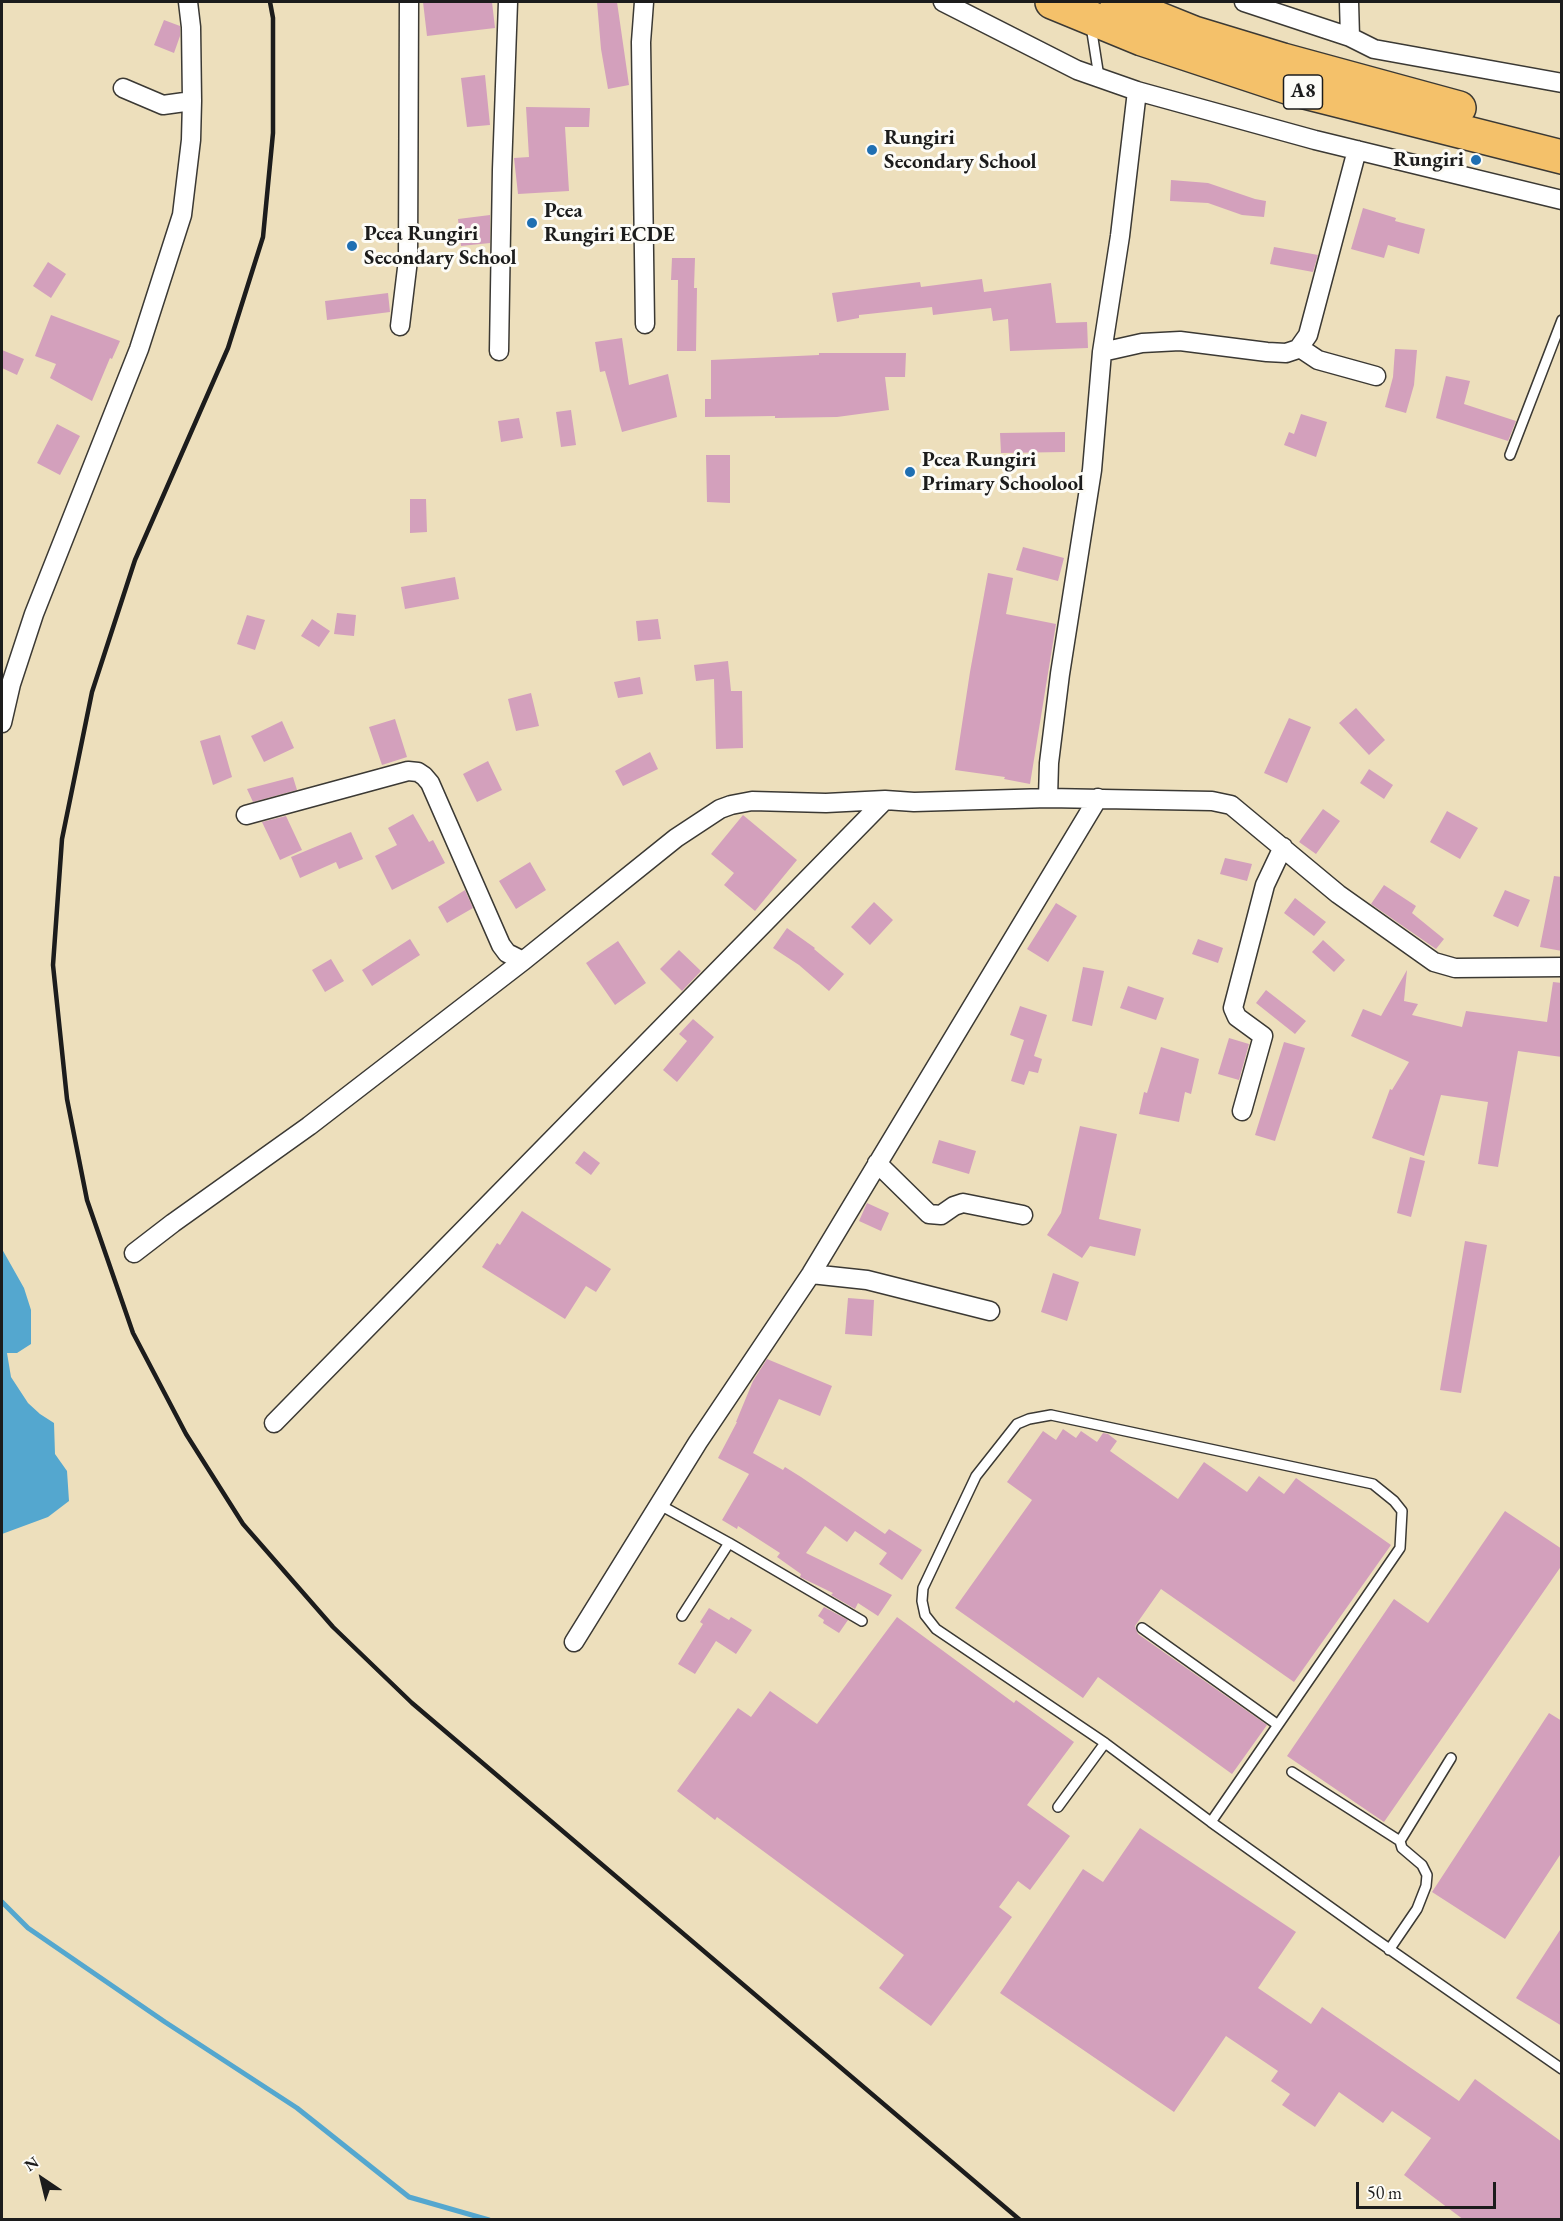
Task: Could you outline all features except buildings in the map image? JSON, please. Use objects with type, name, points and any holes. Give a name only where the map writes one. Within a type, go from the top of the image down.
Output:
[{"type":"highway","name":"A8","points":[[1053,2],[1100,10],[1194,33],[1272,57],[1562,134]]},
{"type":"highway","name":"A8","points":[[1100,10],[1142,39],[1293,89],[1562,157]]},
{"type":"street","points":[[2,723],[11,684],[34,614],[140,349],[182,215],[191,140],[191,27],[188,2]]},
{"type":"street","points":[[400,326],[408,260],[408,2]]},
{"type":"street","points":[[499,351],[508,2]]},
{"type":"street","points":[[644,2],[641,42],[645,324]]},
{"type":"street","points":[[943,2],[1077,70],[1137,91],[1357,150],[1562,200]]},
{"type":"street","points":[[1244,2],[1350,37],[1374,49],[1562,83]]},
{"type":"street","points":[[1349,2],[1350,37]]},
{"type":"street","points":[[123,88],[163,105],[192,102]]},
{"type":"street","points":[[1048,798],[1049,763],[1060,674],[1092,470],[1102,352],[1122,225],[1137,91]]},
{"type":"street","points":[[1102,352],[1142,343],[1180,341],[1267,352],[1286,353],[1300,348],[1308,335],[1357,150]]},
{"type":"street","points":[[1300,348],[1318,360],[1376,376]]},
{"type":"street","points":[[246,815],[408,771],[418,772],[430,783],[501,945],[507,952],[523,961]]},
{"type":"street","points":[[574,1642],[698,1442],[811,1274],[1098,798]]},
{"type":"street","points":[[134,1253],[309,1126],[523,961],[676,838],[720,809],[752,801],[826,803],[885,800],[915,802],[1098,798],[1192,799],[1222,803],[1231,806],[1338,894],[1434,962],[1455,968],[1562,967]]},
{"type":"street","points":[[274,1423],[885,800]]},
{"type":"street","points":[[1242,1111],[1263,1036],[1237,1017],[1233,1008],[1264,885],[1283,847]]},
{"type":"street","points":[[877,1162],[929,1214],[941,1215],[963,1203],[1023,1215]]},
{"type":"street","points":[[811,1274],[867,1280],[990,1311]]},
{"type":"lane","points":[[1099,77],[1100,10]]},
{"type":"lane","points":[[1510,455],[1562,320]]},
{"type":"lane","points":[[1211,1822],[1400,1548],[1402,1511],[1394,1501],[1373,1484],[1072,1418],[1051,1415],[1017,1424],[976,1476],[922,1588],[925,1615],[936,1629],[1105,1743],[1211,1822],[1389,1950],[1562,2069]]},
{"type":"lane","points":[[660,1505],[862,1621]]},
{"type":"lane","points":[[682,1616],[729,1543]]},
{"type":"lane","points":[[1142,1628],[1278,1725]]},
{"type":"lane","points":[[1058,1807],[1105,1743]]},
{"type":"lane","points":[[1400,1841],[1451,1758]]},
{"type":"lane","points":[[1292,1772],[1400,1841],[1402,1848],[1422,1865],[1427,1875],[1426,1886],[1417,1909],[1389,1950]]},
{"type":"water","points":[[2,1249],[24,1288],[31,1310],[31,1344],[17,1353],[7,1353],[11,1377],[28,1403],[54,1423],[55,1454],[67,1471],[69,1501],[48,1517],[2,1534]]},
{"type":"waterway","points":[[2,1902],[28,1928],[165,2022],[297,2108],[409,2197],[489,2220]]},
{"type":"railway","points":[[270,2],[273,18],[273,133],[263,237],[228,348],[135,560],[92,692],[62,839],[53,965],[67,1099],[87,1200],[133,1333],[186,1434],[243,1524],[333,1627],[412,1703],[1020,2220]]},
{"type":"place","name":"Rungiri Secondary School","points":[[872,150]]},
{"type":"place","name":"Rungiri","points":[[1476,160]]},
{"type":"place","name":"Pcea Rungiri ECDE","points":[[532,223]]},
{"type":"place","name":"Pcea Rungiri Secondary School","points":[[352,246]]},
{"type":"place","name":"Pcea Rungiri Primary Schoolool","points":[[910,472]]}]
